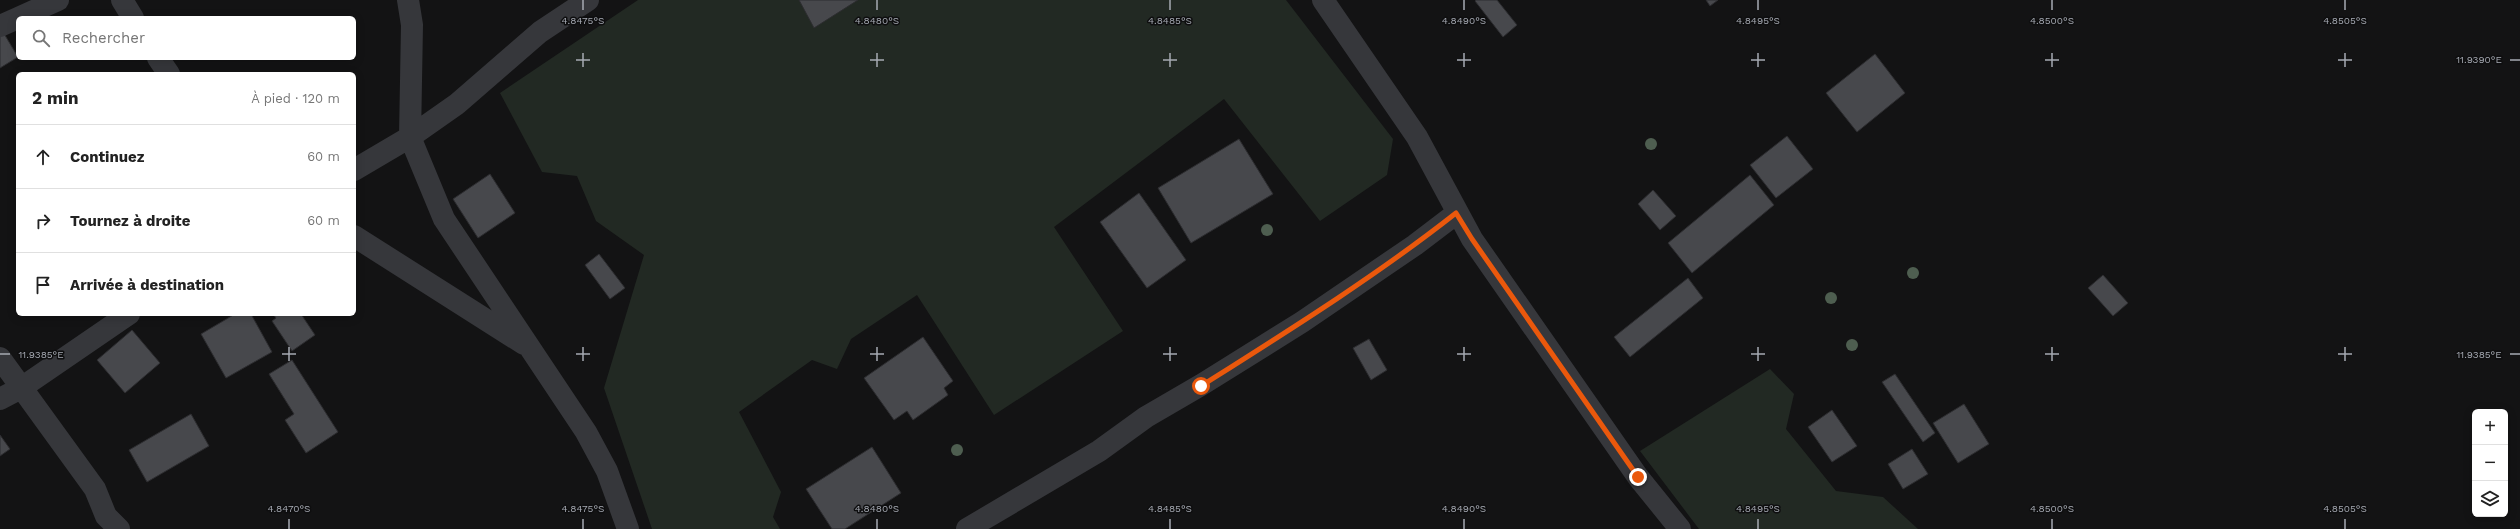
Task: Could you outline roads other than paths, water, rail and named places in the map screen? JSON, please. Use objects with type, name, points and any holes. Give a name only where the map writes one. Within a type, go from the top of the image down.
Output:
[{"type":"street","points":[[22,16],[58,0]]},
{"type":"street","points":[[122,0],[132,16]]},
{"type":"street","points":[[408,0],[412,26],[410,137],[444,219],[586,432],[607,471],[628,529]]},
{"type":"street","points":[[356,169],[410,137],[457,104],[540,32],[588,0]]},
{"type":"street","points":[[1328,2],[1417,137],[1456,213],[1472,239],[1638,477],[1680,529]]},
{"type":"street","points":[[0,26],[16,19]]},
{"type":"street","points":[[159,60],[168,72]]},
{"type":"street","points":[[967,529],[1099,451],[1146,417],[1201,386],[1302,322],[1415,245],[1456,213]]},
{"type":"street","points":[[356,237],[530,348]]},
{"type":"street","points":[[0,399],[21,388],[126,316]]},
{"type":"street","points":[[0,358],[95,489],[106,516],[119,529]]}]
